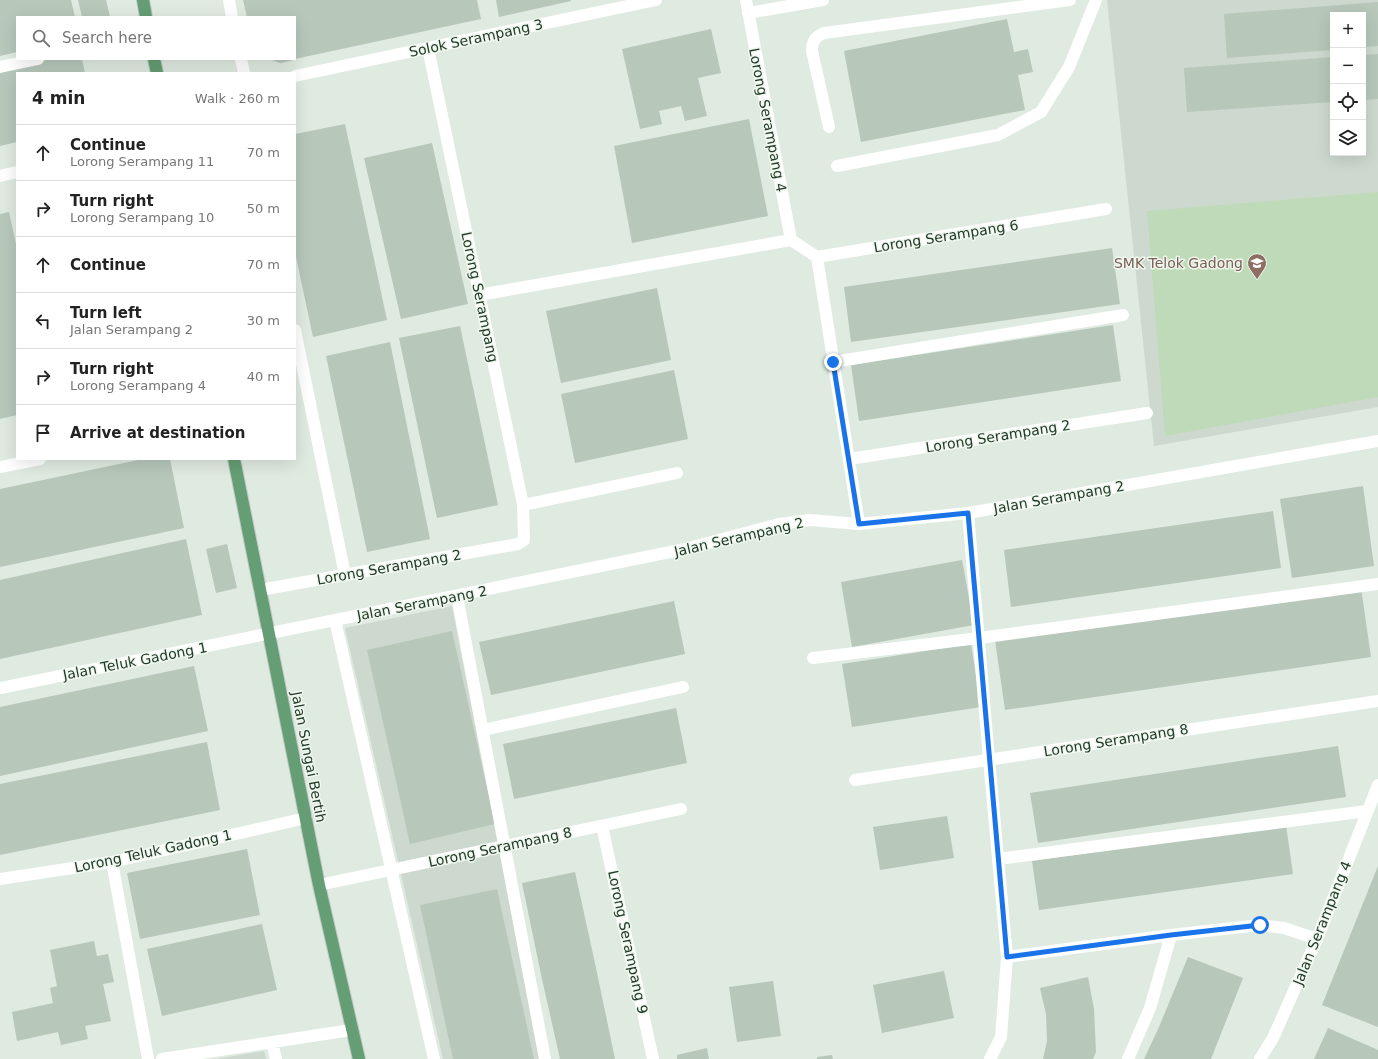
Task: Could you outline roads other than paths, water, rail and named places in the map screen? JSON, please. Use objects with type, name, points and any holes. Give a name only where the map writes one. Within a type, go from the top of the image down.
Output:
[{"type":"main road","points":[[142,0],[146,16]]},
{"type":"main road","points":[[154,60],[157,72]]},
{"type":"main road","name":"Jalan Sungai Bertih","points":[[234,460],[319,885],[351,1030],[359,1059]]},
{"type":"street","points":[[229,0],[232,16]]},
{"type":"street","name":"Solok Serampang 3","points":[[296,76],[656,0]]},
{"type":"street","name":"Lorong Serampang 4","points":[[746,0],[791,240]]},
{"type":"street","points":[[748,13],[823,0]]},
{"type":"street","points":[[829,127],[812,51],[812,43],[817,36],[824,33],[1070,0]]},
{"type":"street","points":[[837,166],[998,135],[1041,112],[1069,67],[1096,0]]},
{"type":"street","name":"Lorong Serampang","points":[[428,48],[523,505],[524,540],[518,544]]},
{"type":"street","points":[[0,67],[33,60]]},
{"type":"street","points":[[241,60],[244,72]]},
{"type":"street","points":[[0,176],[16,172]]},
{"type":"street","name":"Lorong Serampang 6","points":[[817,257],[1106,209]]},
{"type":"street","points":[[479,295],[791,240],[817,257],[859,524]]},
{"type":"street","points":[[833,362],[1123,315]]},
{"type":"street","points":[[296,335],[345,575]]},
{"type":"street","name":"Lorong Serampang 2","points":[[848,459],[1147,413]]},
{"type":"street","name":"Jalan Serampang 2","points":[[269,634],[685,549],[779,524],[810,520],[859,524],[968,513],[1378,441]]},
{"type":"street","points":[[0,467],[35,460]]},
{"type":"street","points":[[523,505],[676,473]]},
{"type":"street","points":[[968,513],[1007,957],[1001,1037],[990,1059]]},
{"type":"street","name":"Lorong Serampang 2","points":[[260,590],[518,544]]},
{"type":"street","points":[[813,658],[979,638],[1378,584]]},
{"type":"street","points":[[457,596],[545,1059]]},
{"type":"street","points":[[335,620],[434,1059]]},
{"type":"street","name":"Jalan Teluk Gadong 1","points":[[0,688],[269,634]]},
{"type":"street","points":[[483,730],[683,687]]},
{"type":"street","name":"Lorong Serampang 8","points":[[855,780],[1378,701]]},
{"type":"street","name":"Jalan Serampang 4","points":[[1260,1059],[1273,1038],[1317,939],[1377,789]]},
{"type":"street","name":"Lorong Serampang 8","points":[[319,885],[681,809]]},
{"type":"street","points":[[998,859],[1367,812]]},
{"type":"street","name":"Lorong Teluk Gadong 1","points":[[0,879],[112,862],[306,818]]},
{"type":"street","name":"Lorong Serampang 9","points":[[602,826],[653,1059]]},
{"type":"street","points":[[112,862],[148,1059]]},
{"type":"street","points":[[1007,957],[1171,935],[1260,925],[1284,928],[1317,939]]},
{"type":"street","points":[[1128,1059],[1150,1008],[1171,935]]},
{"type":"street","points":[[162,1059],[351,1030]]},
{"type":"street","points":[[272,1042],[276,1059]]},
{"type":"place","name":"SMK Telok Gadong","points":[[1257,280]]}]
